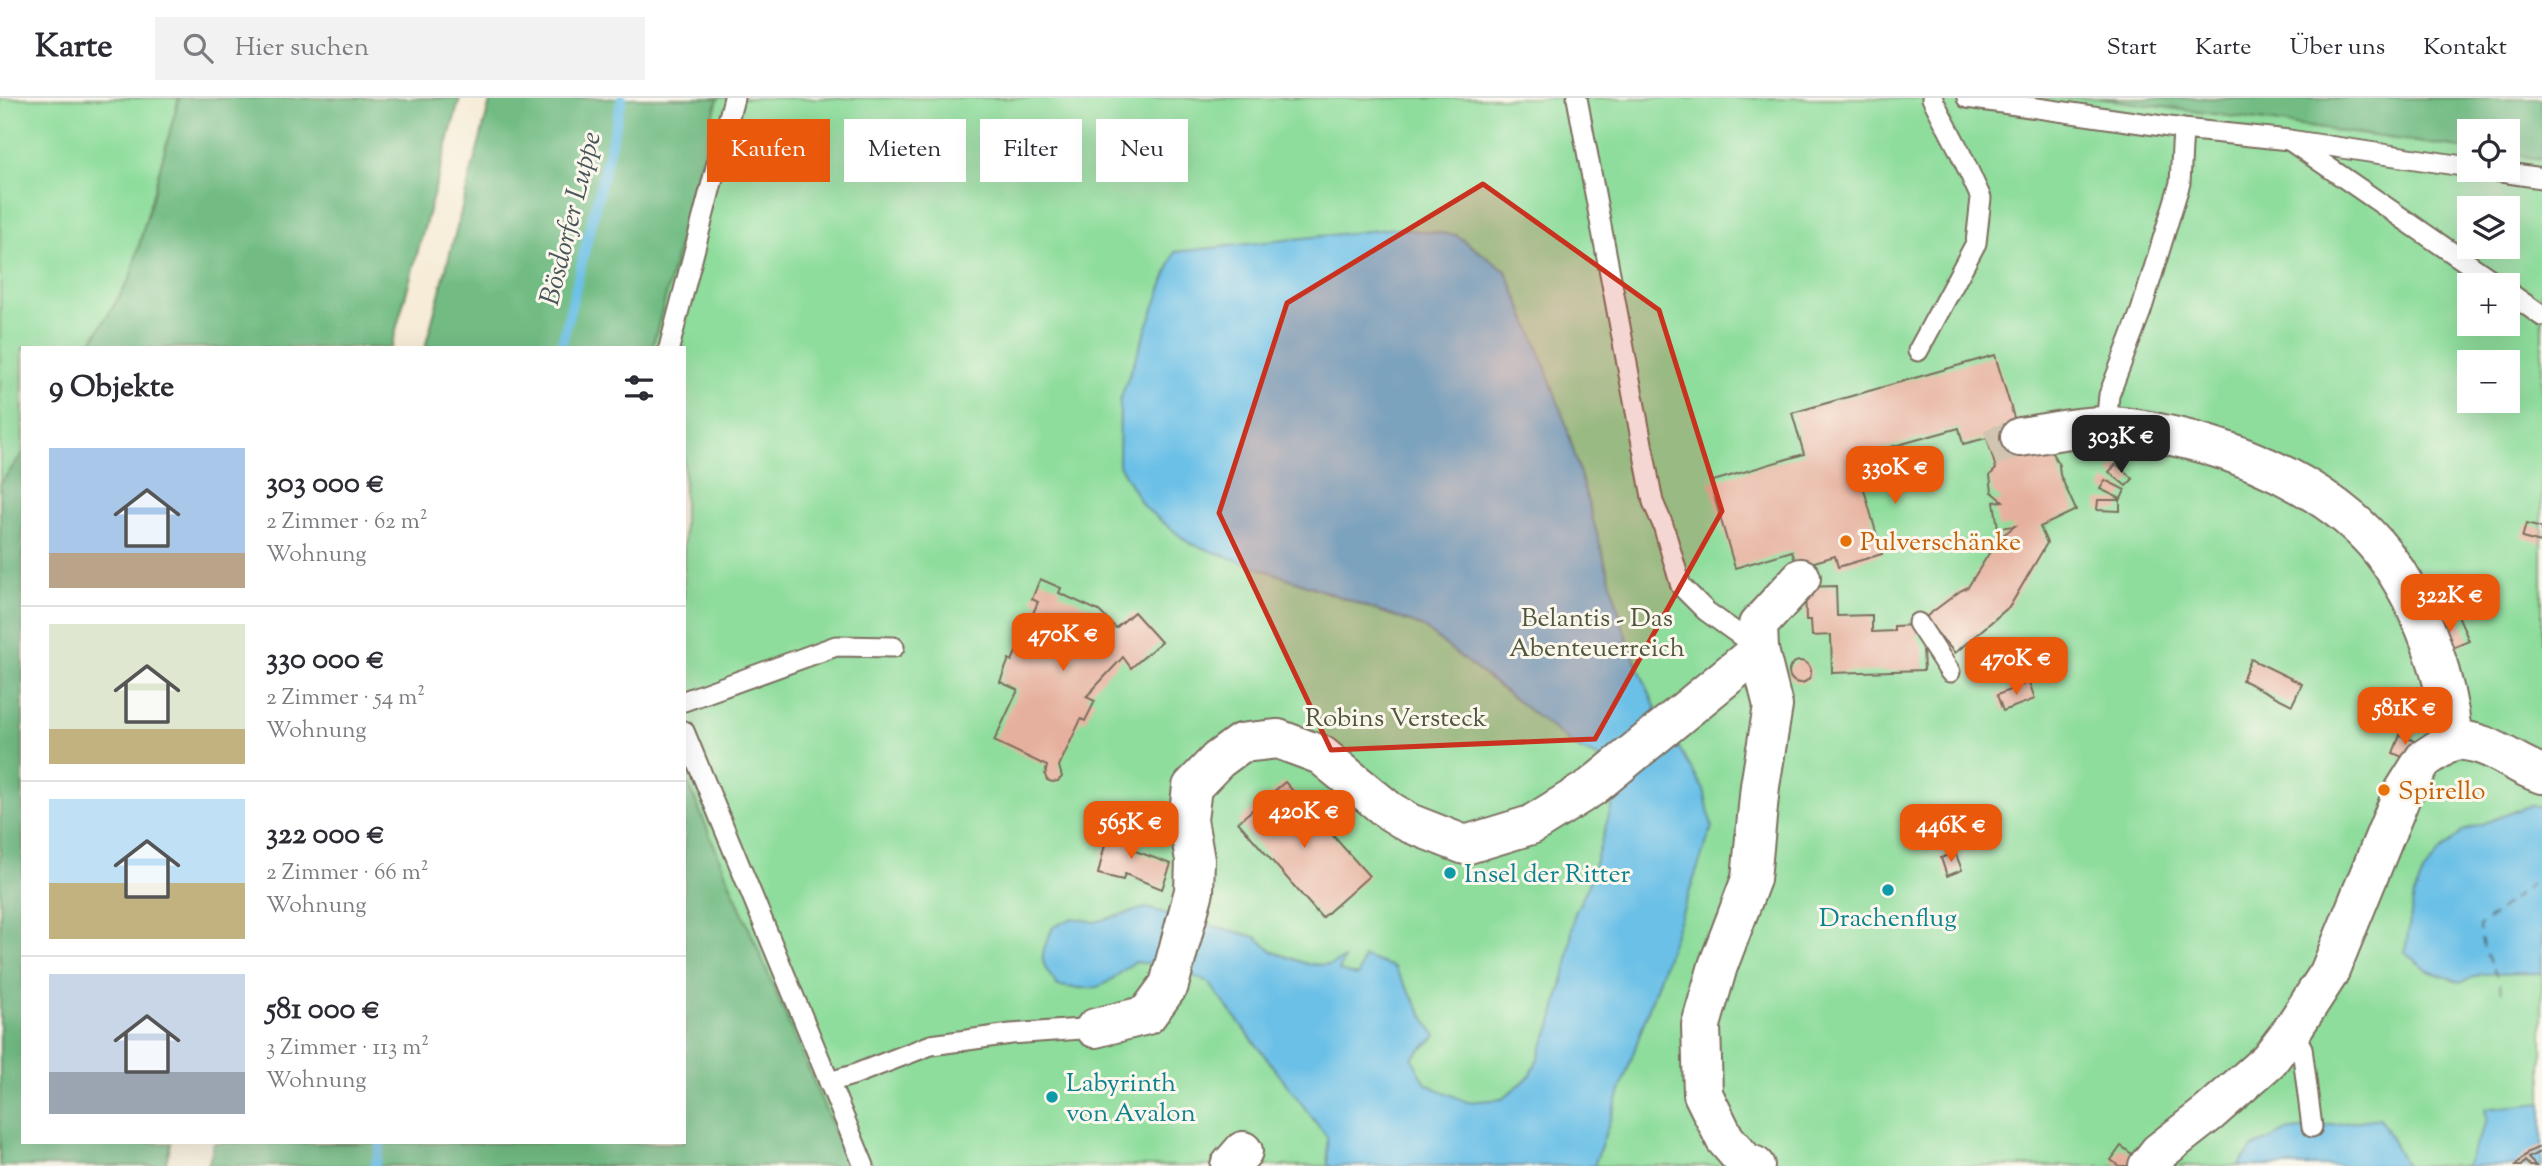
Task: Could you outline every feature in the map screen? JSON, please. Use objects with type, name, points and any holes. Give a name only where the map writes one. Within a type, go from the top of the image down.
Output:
[{"type":"street","points":[[2020,437],[2106,426],[2181,438],[2230,452],[2272,470],[2345,515],[2382,552],[2406,588],[2438,665],[2449,702],[2454,740]]},
{"type":"street","points":[[1755,1166],[1745,1161],[1725,1139],[1703,1094],[1701,1025],[1718,966],[1751,879],[1760,786],[1773,706],[1759,650],[1758,625],[1801,578]]},
{"type":"street","points":[[1095,1028],[1147,1015],[1169,985],[1194,891],[1195,860],[1188,820],[1192,787],[1218,760],[1241,743],[1278,739],[1321,755],[1388,810],[1409,822],[1465,845],[1531,825],[1592,787],[1759,650]]},
{"type":"street","points":[[2148,1166],[2159,1152],[2209,1113],[2269,1060],[2292,1030],[2329,973],[2402,794],[2424,759],[2454,740],[2471,741],[2491,747],[2542,774]]},
{"type":"lane","points":[[670,346],[734,98]]},
{"type":"lane","points":[[1577,98],[1653,502],[1663,525],[1681,586],[1706,611],[1759,650]]},
{"type":"lane","points":[[1917,351],[1976,243],[1981,198],[1932,98]]},
{"type":"lane","points":[[1967,98],[2183,129],[2289,140],[2457,165]]},
{"type":"lane","points":[[2106,426],[2109,395],[2141,310],[2180,184],[2183,129]]},
{"type":"lane","points":[[2289,140],[2482,273]]},
{"type":"lane","points":[[2520,175],[2542,178]]},
{"type":"lane","points":[[2520,300],[2542,316]]},
{"type":"lane","points":[[1917,623],[1950,672]]},
{"type":"lane","points":[[686,700],[835,646],[894,647]]},
{"type":"lane","points":[[686,736],[864,1166]]},
{"type":"lane","points":[[829,1082],[930,1045],[1012,1034],[1095,1028]]},
{"type":"lane","points":[[2292,1030],[2302,1048],[2312,1127]]},
{"type":"highlighted area","points":[[1483,184],[1659,310],[1722,511],[1595,739],[1331,750],[1219,513],[1287,303]]},
{"type":"green space","points":[[0,98],[179,98],[130,279],[89,346],[21,346],[21,456],[0,484]]},
{"type":"green space","points":[[179,98],[460,98],[392,346],[89,346],[130,279]]},
{"type":"green space","points":[[491,98],[718,98],[712,119],[707,119],[707,140],[653,346],[426,346]]},
{"type":"green space","name":"Belantis - Das Abenteuerreich","points":[[718,98],[2098,98],[2457,147],[2457,182],[2520,182],[2520,156],[2542,159],[2542,1166],[849,1166],[686,779],[686,346],[653,346],[707,140],[707,182],[830,182],[830,119],[712,119]]},
{"type":"green space","points":[[2098,98],[2542,98],[2542,159],[2520,156],[2520,119],[2457,119],[2457,147]]},
{"type":"green space","points":[[21,456],[21,1144],[171,1144],[165,1166],[0,1166],[0,484]]},
{"type":"green space","points":[[686,779],[849,1166],[208,1166],[214,1144],[686,1144]]},
{"type":"water","points":[[1395,228],[1456,235],[1506,271],[1565,421],[1628,643],[1657,711],[1704,790],[1712,827],[1594,1166],[1328,1166],[1327,1137],[1209,983],[1173,969],[1134,962],[1100,986],[1072,988],[1058,986],[1044,963],[1044,951],[1053,927],[1073,918],[1095,922],[1146,908],[1256,937],[1274,952],[1307,964],[1329,965],[1344,959],[1339,971],[1358,976],[1364,957],[1394,967],[1436,1036],[1412,1058],[1426,1084],[1467,1102],[1502,1099],[1531,1075],[1551,1026],[1567,966],[1574,915],[1589,884],[1616,791],[1602,759],[1577,748],[1421,626],[1189,543],[1143,506],[1119,465],[1120,400],[1175,252]]},
{"type":"water","points":[[2531,805],[2542,807],[2542,973],[2482,974],[2461,982],[2428,971],[2405,952],[2414,895],[2424,872],[2439,853],[2463,831]]},
{"type":"water","points":[[2542,1103],[2542,1166],[2466,1166],[2487,1120],[2485,1109]]},
{"type":"water","points":[[2380,1118],[2406,1166],[2238,1166],[2252,1148],[2287,1131]]},
{"type":"building","points":[[1995,355],[2015,421],[2042,448],[2052,453],[2076,510],[2040,527],[2047,543],[2010,606],[1955,653],[1930,625],[1917,636],[1923,649],[1924,670],[1832,673],[1831,635],[1812,636],[1811,620],[1806,620],[1805,587],[1836,586],[1837,616],[1872,615],[1872,632],[1894,631],[1894,626],[1915,625],[1968,587],[1998,539],[2015,526],[1998,528],[1994,502],[2003,501],[1992,492],[1990,475],[1996,469],[1987,438],[1963,444],[1959,428],[1855,457],[1882,554],[1838,567],[1835,556],[1797,567],[1792,551],[1735,568],[1710,482],[1804,454],[1792,413]]},
{"type":"building","points":[[2116,464],[2133,479],[2126,486],[2109,472]]},
{"type":"building","points":[[2105,480],[2125,490],[2121,499],[2100,489]]},
{"type":"building","points":[[2098,500],[2120,500],[2120,511],[2097,510]]},
{"type":"building","points":[[2526,524],[2542,528],[2541,543],[2522,538]]},
{"type":"building","points":[[1040,579],[1061,588],[1059,593],[1099,611],[1116,628],[1134,612],[1161,642],[1131,668],[1123,657],[1086,697],[1095,701],[1085,721],[1081,719],[1059,766],[1062,777],[1052,782],[1047,780],[1045,775],[1047,766],[994,741],[1018,690],[1000,682],[1038,602],[1032,599]]},
{"type":"building","points":[[2458,615],[2469,641],[2441,653],[2430,627]]},
{"type":"building","points":[[2251,659],[2302,684],[2292,705],[2242,680]]},
{"type":"building","points":[[1800,661],[1808,664],[1811,672],[1808,680],[1800,683],[1792,680],[1789,672],[1792,664]]},
{"type":"building","points":[[2029,682],[2035,699],[2003,711],[1997,695]]},
{"type":"building","points":[[2400,735],[2417,742],[2409,760],[2393,753]]},
{"type":"building","points":[[1285,782],[1369,876],[1322,918],[1238,822]]},
{"type":"building","points":[[1109,827],[1133,833],[1130,849],[1171,864],[1162,889],[1125,874],[1123,880],[1098,874]]},
{"type":"building","points":[[1955,852],[1962,870],[1947,876],[1941,858]]},
{"type":"building","points":[[2121,1146],[2136,1157],[2128,1166],[2119,1166],[2111,1160]]},
{"type":"building","points":[[2542,1146],[2542,1151],[2528,1158],[2536,1166],[2530,1166],[2525,1161],[2521,1166],[2515,1166],[2528,1152]]},
{"type":"waterway","name":"Bösdorfer Luppe","points":[[561,346],[622,98]]},
{"type":"waterway","name":"Bösdorfer Luppe","points":[[375,1166],[381,1144]]},
{"type":"ferry route","points":[[2502,992],[2479,927],[2531,884],[2542,884]]},
{"type":"tunnel","points":[[1990,448],[2020,437]]},
{"type":"place","name":"Pulverschänke","points":[[1846,541]]},
{"type":"place","name":"Spirello","points":[[2384,790]]},
{"type":"place","name":"Insel der Ritter","points":[[1450,873]]},
{"type":"place","name":"Drachenflug","points":[[1888,890]]},
{"type":"place","name":"Labyrinth von Avalon","points":[[1052,1097]]},
{"type":"park label","name":"Robins Versteck","points":[[1396,717]]}]
